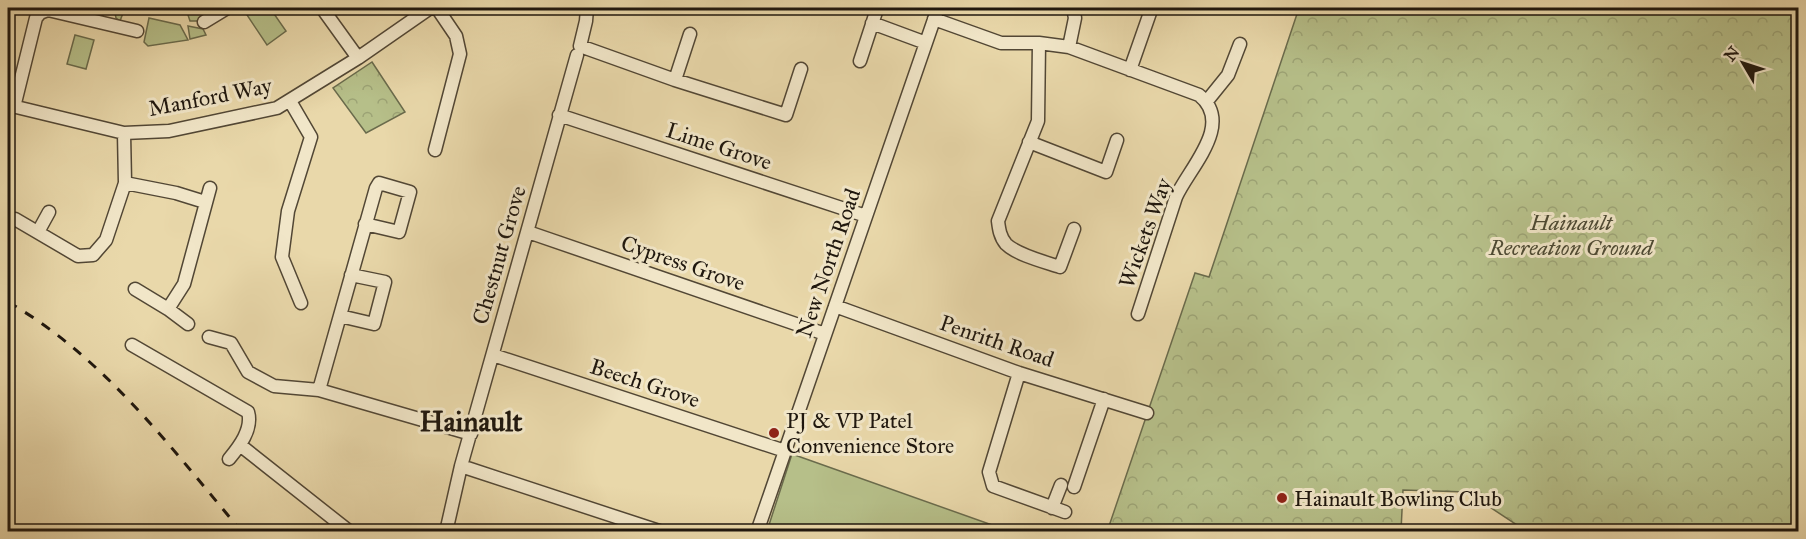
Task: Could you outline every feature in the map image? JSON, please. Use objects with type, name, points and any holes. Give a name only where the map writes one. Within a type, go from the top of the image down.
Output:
[{"type":"street","points":[[209,15],[227,8]]},
{"type":"street","points":[[321,8],[358,58]]},
{"type":"street","name":"Manford Way","points":[[11,106],[124,133],[170,131],[277,108],[358,58],[430,8]]},
{"type":"street","points":[[435,150],[460,54],[456,36],[437,8]]},
{"type":"street","points":[[587,8],[580,46],[675,80],[786,115],[801,69]]},
{"type":"street","points":[[1069,47],[1075,18],[1073,8]]},
{"type":"street","points":[[11,106],[36,18],[40,13],[48,10],[136,31]]},
{"type":"street","points":[[1130,70],[1151,10]]},
{"type":"street","points":[[936,13],[1001,43],[1039,43],[1069,47],[1199,95],[1207,101],[1228,75],[1240,44]]},
{"type":"street","name":"New North Road","points":[[757,531],[936,13]]},
{"type":"street","points":[[860,61],[874,17],[926,43]]},
{"type":"street","points":[[675,80],[690,34]]},
{"type":"street","points":[[1039,43],[1038,121],[998,221],[999,231],[1007,246],[1060,267],[1074,229]]},
{"type":"street","name":"Chestnut Grove","points":[[446,531],[461,466],[577,55]]},
{"type":"street","points":[[291,101],[311,137],[288,211],[282,257],[301,303]]},
{"type":"street","name":"Wickets Way","points":[[1138,314],[1176,197],[1209,139],[1213,119],[1207,101]]},
{"type":"street","name":"Lime Grove","points":[[560,115],[866,216]]},
{"type":"street","points":[[15,219],[78,256],[93,255],[106,240],[125,183],[124,133]]},
{"type":"street","points":[[1029,142],[1106,172],[1118,140]]},
{"type":"street","points":[[125,183],[176,193],[205,202]]},
{"type":"street","points":[[319,390],[365,224],[376,188],[379,183],[410,192],[399,232],[365,224]]},
{"type":"street","points":[[168,309],[184,284],[210,188]]},
{"type":"street","points":[[39,232],[50,212]]},
{"type":"street","name":"Cypress Grove","points":[[528,232],[825,333]]},
{"type":"street","points":[[340,316],[374,324],[385,282],[351,275]]},
{"type":"street","points":[[135,289],[188,324]]},
{"type":"street","name":"Penrith Road","points":[[835,306],[1019,373],[1147,413]]},
{"type":"street","points":[[209,337],[231,343],[248,372],[274,386],[319,390],[471,434]]},
{"type":"street","points":[[132,345],[248,412],[250,420],[240,446],[229,459]]},
{"type":"street","name":"Beech Grove","points":[[493,355],[785,451]]},
{"type":"street","points":[[1019,373],[989,472],[993,486],[1065,512]]},
{"type":"street","points":[[1074,487],[1104,399]]},
{"type":"street","points":[[240,446],[350,531]]},
{"type":"street","points":[[461,466],[662,531]]},
{"type":"street","points":[[1052,508],[1061,485]]},
{"type":"green space","points":[[52,8],[98,8],[123,13],[120,21],[116,18],[115,13],[107,11],[101,17]]},
{"type":"green space","points":[[196,8],[203,8],[203,14],[198,21],[190,21],[188,15]]},
{"type":"green space","points":[[251,8],[270,8],[286,31],[267,45],[245,12]]},
{"type":"green space","name":"Hainault Recreation Ground","points":[[1299,8],[1798,8],[1798,531],[1526,531],[1467,492],[1403,490],[1401,531],[1301,529],[1300,532],[1107,532],[1195,273],[1209,277]]},
{"type":"green space","points":[[149,18],[180,25],[188,40],[148,46],[144,42]]},
{"type":"green space","points":[[188,26],[203,29],[206,35],[190,39]]},
{"type":"green space","points":[[75,35],[94,40],[86,69],[67,64]]},
{"type":"green space","points":[[372,62],[405,112],[366,133],[333,88]]},
{"type":"green space","points":[[792,454],[1009,531],[767,531]]},
{"type":"railway","points":[[8,302],[43,324],[106,377],[162,437],[242,532]]},
{"type":"place","name":"PJ & VP Patel Convenience Store","points":[[774,433]]},
{"type":"place","name":"Hainault Bowling Club","points":[[1282,498]]},
{"type":"district","name":"Hainault","points":[[471,421]]}]
